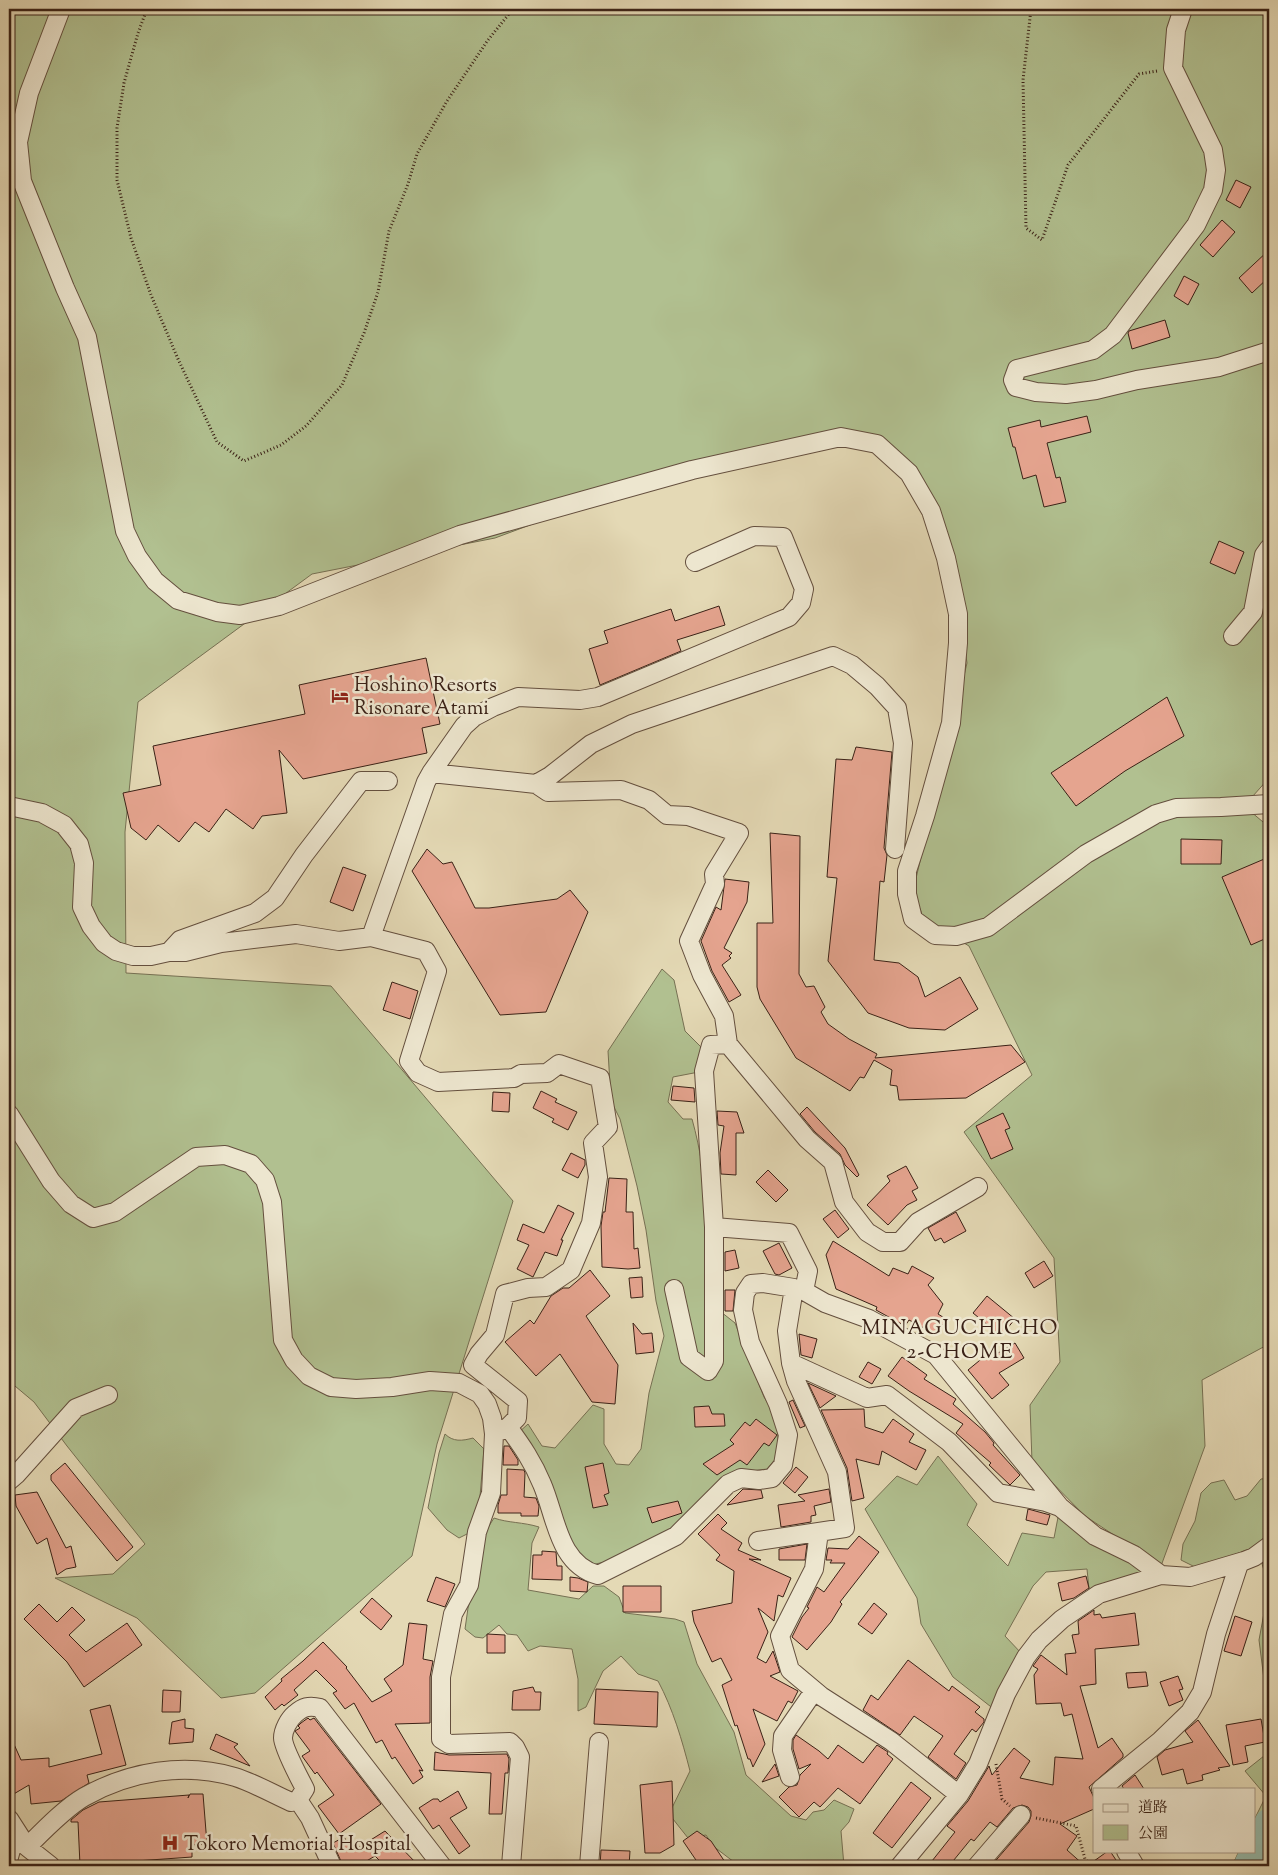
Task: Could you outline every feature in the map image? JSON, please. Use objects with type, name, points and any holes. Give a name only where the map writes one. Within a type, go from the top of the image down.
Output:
[{"type":"street","points":[[61,9],[29,93],[18,142],[22,181],[87,337],[125,531],[137,556],[155,581],[178,600],[217,612],[240,615],[279,606],[460,535],[692,470],[841,437],[877,444],[909,473],[931,511],[946,558],[958,614],[958,643],[951,723],[925,816],[907,871],[907,894],[913,919],[935,935],[956,936],[988,927],[1086,854],[1156,814],[1176,808],[1269,804]]},
{"type":"street","points":[[1183,9],[1176,30],[1173,68],[1213,150],[1216,170],[1213,190],[1196,225],[1113,335],[1093,350],[1017,369],[1013,380],[1016,387],[1036,392],[1066,394],[1219,367],[1269,351]]},
{"type":"street","points":[[371,937],[426,782],[464,726],[474,717],[518,697],[580,700],[598,698],[789,617],[801,602],[804,589],[783,538],[754,536],[695,562]]},
{"type":"street","points":[[1233,636],[1253,612],[1264,555],[1269,548]]},
{"type":"street","points":[[536,784],[550,776],[591,744],[632,724],[833,656],[852,665],[877,686],[897,708],[903,743],[895,849]]},
{"type":"street","points":[[431,773],[536,784],[548,792],[621,790],[649,800],[667,815],[688,816],[739,833],[714,874],[715,884],[689,941],[702,974],[724,1016],[728,1044],[807,1139],[833,1162],[844,1202],[867,1232],[883,1242],[900,1242],[918,1222],[978,1187]]},
{"type":"street","points":[[169,952],[180,940],[255,913],[275,898],[304,855],[360,781],[388,781]]},
{"type":"street","points":[[9,806],[42,813],[64,825],[79,844],[84,862],[82,907],[91,926],[104,943],[116,951],[133,956],[151,956],[169,952],[185,952],[221,943],[296,934],[339,941],[371,937],[426,951],[437,971],[409,1060],[418,1073],[438,1082],[514,1078],[521,1074],[547,1073],[559,1064],[600,1078],[608,1127],[593,1143],[598,1176],[591,1223],[585,1241],[571,1270],[555,1281],[546,1286],[504,1294],[495,1335],[473,1364],[518,1400],[517,1418],[501,1430],[491,1493],[477,1532],[470,1585],[453,1614],[441,1677],[441,1739],[449,1744],[510,1742],[516,1747],[520,1757],[511,1866]]},
{"type":"street","points":[[674,1289],[689,1357],[708,1371],[714,1361],[714,1227],[704,1071],[711,1045],[728,1044]]},
{"type":"street","points":[[9,1114],[51,1181],[71,1204],[92,1218],[115,1212],[196,1157],[225,1155],[251,1164],[265,1180],[272,1202],[283,1340],[294,1360],[309,1376],[331,1387],[356,1389],[392,1387],[430,1381],[459,1382],[480,1394],[487,1404],[492,1418],[501,1430],[527,1452],[543,1485],[561,1541],[572,1559],[586,1572],[598,1575],[676,1536],[728,1484],[741,1478],[759,1480],[772,1478],[783,1465],[788,1435],[778,1404],[750,1342],[743,1310],[745,1293],[751,1284],[763,1283],[799,1290],[825,1303],[869,1319],[936,1355],[1060,1507],[1095,1536],[1134,1555],[1161,1576]]},
{"type":"street","points":[[714,1227],[789,1233],[808,1271],[799,1290],[787,1331],[791,1363],[796,1381],[837,1472],[845,1528],[758,1541]]},
{"type":"street","points":[[791,1363],[867,1398],[886,1395],[949,1442],[998,1493],[1046,1502],[1060,1507]]},
{"type":"street","points":[[9,1481],[76,1408],[108,1395]]},
{"type":"street","points":[[819,1532],[814,1568],[780,1636],[790,1670],[814,1691],[891,1741],[959,1795]]},
{"type":"street","points":[[900,1866],[959,1795],[978,1764],[1006,1694],[1026,1657],[1039,1640],[1062,1619],[1099,1594],[1161,1576],[1190,1577],[1238,1564],[1254,1557],[1269,1546]]},
{"type":"street","points":[[1102,1788],[1160,1741],[1190,1712],[1202,1692],[1216,1634],[1238,1564]]},
{"type":"street","points":[[790,1777],[782,1750],[783,1736],[814,1691]]},
{"type":"street","points":[[27,1846],[49,1824],[84,1797],[123,1780],[162,1770],[191,1769],[235,1777],[291,1802],[298,1800],[305,1789],[283,1738],[292,1716],[302,1708],[311,1706],[320,1708],[442,1866]]},
{"type":"street","points":[[589,1866],[599,1742]]},
{"type":"street","points":[[298,1800],[310,1818],[332,1866]]},
{"type":"street","points":[[977,1866],[1021,1815]]},
{"type":"street","points":[[12,1826],[27,1846],[51,1866]]},
{"type":"street","points":[[9,1857],[12,1826]]},
{"type":"street","points":[[1127,1852],[1135,1866]]},
{"type":"path","points":[[147,9],[124,83],[117,128],[117,180],[131,238],[151,295],[178,359],[217,442],[244,461],[281,445],[306,426],[342,385],[364,333],[378,292],[389,231],[408,184],[417,154],[447,100],[488,40],[513,9]]},
{"type":"path","points":[[1031,9],[1024,80],[1026,228],[1042,240],[1068,165],[1139,74],[1173,68]]},
{"type":"green space","points":[[9,9],[1269,9],[1269,778],[1244,806],[1269,827],[1269,1344],[1202,1380],[1205,1446],[1161,1566],[1085,1516],[1032,1462],[1030,1405],[1060,1362],[1054,1258],[964,1132],[1032,1075],[969,946],[924,919],[913,891],[967,663],[952,555],[913,473],[857,431],[718,455],[495,538],[312,574],[138,702],[125,832],[126,973],[331,986],[513,1201],[437,1444],[412,1556],[255,1693],[221,1698],[137,1618],[55,1578],[113,1574],[145,1544],[34,1402],[9,1381]]},
{"type":"green space","points":[[662,969],[674,980],[685,1031],[703,1049],[704,1071],[673,1077],[668,1102],[683,1119],[692,1119],[698,1142],[708,1213],[716,1308],[735,1323],[764,1397],[776,1417],[777,1457],[767,1469],[736,1473],[696,1511],[661,1537],[611,1561],[595,1564],[575,1554],[551,1482],[518,1433],[528,1424],[542,1446],[555,1448],[593,1405],[604,1409],[604,1444],[616,1464],[629,1465],[641,1449],[649,1393],[664,1336],[656,1301],[646,1230],[637,1186],[620,1119],[611,1101],[608,1051]]},
{"type":"green space","points":[[445,1434],[458,1440],[473,1438],[484,1449],[478,1520],[469,1533],[459,1538],[447,1530],[428,1508],[439,1453]]},
{"type":"green space","points":[[938,1456],[977,1504],[967,1525],[1008,1566],[1022,1533],[1054,1538],[1060,1507],[1153,1570],[1089,1589],[1087,1569],[1046,1572],[1033,1586],[1005,1636],[1022,1654],[995,1710],[953,1677],[921,1624],[917,1598],[865,1509],[897,1476],[917,1485]]},
{"type":"green space","points":[[1269,1478],[1269,1540],[1264,1546],[1244,1551],[1199,1569],[1181,1560],[1183,1544],[1195,1521],[1201,1493],[1211,1483],[1224,1480],[1235,1500],[1247,1496],[1261,1479]]},
{"type":"green space","points":[[494,1518],[539,1527],[532,1543],[528,1590],[579,1599],[593,1586],[604,1586],[619,1597],[625,1613],[675,1619],[684,1622],[697,1664],[734,1732],[746,1775],[791,1816],[806,1820],[813,1812],[824,1810],[834,1800],[854,1809],[849,1822],[841,1831],[844,1866],[736,1866],[734,1862],[713,1846],[706,1835],[688,1838],[669,1814],[690,1771],[673,1714],[658,1681],[638,1674],[621,1656],[603,1671],[586,1707],[578,1711],[578,1679],[572,1649],[540,1646],[528,1651],[517,1635],[507,1634],[499,1625],[483,1638],[475,1637],[465,1629],[468,1608],[481,1560],[484,1534]]},
{"type":"green space","points":[[1269,1557],[1269,1586],[1262,1564]]},
{"type":"green space","points":[[1269,1586],[1269,1705],[1267,1703],[1259,1640]]},
{"type":"green space","points":[[1269,1752],[1269,1846],[1260,1866],[1232,1866],[1239,1852],[1256,1852],[1256,1816],[1266,1796],[1245,1771]]},
{"type":"building","points":[[1236,180],[1251,187],[1240,208],[1226,200]]},
{"type":"building","points":[[1222,220],[1235,232],[1213,257],[1200,245]]},
{"type":"building","points":[[1269,250],[1269,277],[1252,293],[1239,278]]},
{"type":"building","points":[[1184,276],[1199,284],[1188,305],[1174,296]]},
{"type":"building","points":[[1165,320],[1170,337],[1132,349],[1129,331]]},
{"type":"building","points":[[1087,416],[1091,432],[1047,443],[1056,478],[1060,477],[1066,502],[1044,507],[1036,475],[1023,479],[1008,428],[1040,420],[1041,427]]},
{"type":"building","points":[[1219,541],[1244,552],[1235,574],[1210,563]]},
{"type":"building","points":[[719,606],[725,625],[677,640],[681,651],[600,685],[589,649],[608,643],[604,631],[671,609],[675,621]]},
{"type":"building","points":[[426,658],[440,724],[422,728],[427,753],[303,779],[279,750],[287,813],[262,816],[253,829],[226,809],[209,832],[195,822],[179,842],[158,825],[146,840],[131,828],[123,793],[161,785],[153,746],[305,714],[299,685]]},
{"type":"building","points":[[1167,697],[1184,736],[1125,771],[1076,806],[1051,773]]},
{"type":"building","points":[[856,747],[892,752],[884,848],[887,855],[884,882],[880,881],[874,960],[899,963],[918,977],[925,997],[960,977],[978,1009],[945,1030],[909,1028],[868,1013],[828,961],[837,878],[827,877],[836,759],[852,760]]},
{"type":"building","points":[[770,833],[800,836],[799,974],[806,987],[814,986],[825,1007],[821,1012],[828,1024],[849,1039],[877,1054],[875,1058],[1011,1045],[1025,1062],[966,1098],[899,1100],[897,1086],[890,1085],[892,1070],[874,1060],[864,1078],[860,1077],[850,1091],[796,1058],[760,999],[757,987],[757,923],[773,923]]},
{"type":"building","points":[[1181,839],[1222,840],[1221,864],[1181,864]]},
{"type":"building","points":[[427,849],[443,864],[452,862],[475,908],[489,908],[557,899],[570,890],[588,912],[546,1012],[500,1015],[412,871]]},
{"type":"building","points":[[1269,857],[1269,937],[1251,945],[1222,877]]},
{"type":"building","points":[[343,867],[366,875],[353,911],[330,902]]},
{"type":"building","points":[[725,879],[749,882],[747,902],[724,948],[732,953],[729,956],[731,958],[722,965],[741,995],[729,1002],[712,971],[701,941],[716,907],[721,910]]},
{"type":"building","points":[[392,982],[418,991],[410,1019],[383,1010]]},
{"type":"building","points":[[673,1086],[694,1088],[695,1102],[671,1100]]},
{"type":"building","points":[[541,1091],[557,1099],[555,1102],[577,1112],[568,1130],[552,1122],[554,1119],[533,1108]]},
{"type":"building","points":[[493,1092],[510,1093],[509,1112],[492,1111]]},
{"type":"building","points":[[807,1107],[845,1148],[859,1175],[857,1177],[845,1165],[840,1154],[815,1132],[800,1114]]},
{"type":"building","points":[[717,1111],[737,1112],[744,1133],[736,1133],[736,1175],[721,1174],[720,1153],[724,1126],[718,1125]]},
{"type":"building","points":[[1003,1113],[1010,1128],[1005,1130],[1013,1149],[991,1159],[976,1126]]},
{"type":"building","points":[[571,1153],[585,1160],[585,1165],[578,1178],[562,1170]]},
{"type":"building","points":[[906,1166],[918,1188],[912,1191],[917,1200],[907,1205],[888,1225],[867,1205],[890,1181],[887,1176]]},
{"type":"building","points":[[768,1170],[788,1190],[776,1202],[756,1182]]},
{"type":"building","points":[[609,1178],[627,1179],[626,1212],[633,1212],[634,1249],[638,1248],[640,1268],[602,1267],[601,1226],[603,1212],[605,1212]]},
{"type":"building","points":[[558,1205],[574,1213],[561,1240],[563,1240],[557,1256],[545,1252],[533,1277],[517,1269],[529,1245],[517,1240],[523,1224],[544,1233]]},
{"type":"building","points":[[835,1210],[849,1229],[838,1238],[823,1219]]},
{"type":"building","points":[[956,1212],[966,1231],[944,1243],[941,1238],[935,1241],[928,1228]]},
{"type":"building","points":[[833,1241],[889,1276],[893,1268],[908,1274],[912,1266],[934,1278],[928,1285],[943,1304],[938,1314],[946,1319],[937,1335],[909,1320],[905,1326],[876,1310],[877,1307],[836,1289],[826,1255]]},
{"type":"building","points":[[779,1243],[792,1268],[779,1275],[775,1274],[763,1251]]},
{"type":"building","points":[[735,1250],[739,1268],[725,1271],[725,1252]]},
{"type":"building","points":[[1044,1261],[1053,1276],[1034,1288],[1025,1273]]},
{"type":"building","points":[[590,1270],[610,1296],[586,1316],[618,1365],[615,1404],[592,1402],[560,1354],[536,1376],[505,1342],[530,1320],[534,1324],[551,1296],[563,1288],[569,1288]]},
{"type":"building","points":[[642,1277],[643,1297],[631,1298],[629,1278]]},
{"type":"building","points":[[725,1290],[735,1290],[733,1311],[725,1311]]},
{"type":"building","points":[[987,1296],[1015,1319],[1001,1336],[973,1313]]},
{"type":"building","points":[[633,1323],[642,1334],[652,1333],[654,1352],[636,1354]]},
{"type":"building","points":[[799,1334],[817,1339],[812,1358],[801,1355]]},
{"type":"building","points":[[1015,1343],[1024,1358],[999,1373],[1009,1385],[992,1399],[968,1370],[985,1356],[988,1359]]},
{"type":"building","points":[[902,1357],[927,1375],[924,1379],[956,1399],[953,1404],[985,1432],[994,1443],[993,1445],[1020,1475],[1010,1485],[989,1465],[991,1463],[956,1433],[963,1424],[888,1376]]},
{"type":"building","points":[[868,1362],[881,1369],[872,1384],[859,1377]]},
{"type":"building","points":[[808,1383],[836,1396],[820,1408]]},
{"type":"building","points":[[793,1400],[805,1426],[800,1428],[789,1402]]},
{"type":"building","points":[[709,1406],[712,1414],[724,1414],[725,1426],[695,1427],[694,1407]]},
{"type":"building","points":[[864,1409],[865,1427],[883,1433],[893,1419],[914,1434],[909,1442],[926,1450],[916,1470],[882,1451],[879,1465],[856,1459],[864,1498],[852,1501],[847,1468],[821,1410]]},
{"type":"building","points":[[756,1419],[777,1435],[769,1446],[764,1443],[747,1465],[740,1460],[717,1475],[703,1464],[734,1444],[730,1440],[745,1422],[750,1426]]},
{"type":"building","points":[[504,1446],[509,1446],[518,1460],[518,1465],[503,1465]]},
{"type":"building","points":[[65,1463],[133,1547],[117,1561],[51,1480],[51,1475]]},
{"type":"building","points":[[603,1463],[609,1493],[604,1495],[608,1505],[593,1508],[585,1467]]},
{"type":"building","points":[[796,1467],[808,1477],[795,1493],[783,1483]]},
{"type":"building","points":[[507,1469],[524,1470],[524,1497],[536,1498],[539,1506],[538,1516],[521,1516],[521,1513],[498,1513],[501,1495],[507,1495]]},
{"type":"building","points":[[743,1489],[761,1490],[763,1498],[727,1505]]},
{"type":"building","points":[[829,1489],[831,1502],[814,1506],[816,1515],[811,1516],[811,1522],[781,1527],[778,1505],[805,1501],[798,1495]]},
{"type":"building","points":[[37,1492],[66,1548],[71,1546],[76,1567],[66,1569],[57,1575],[47,1538],[37,1544],[16,1506],[15,1495]]},
{"type":"building","points":[[678,1501],[682,1513],[652,1523],[647,1508]]},
{"type":"building","points":[[1028,1509],[1050,1515],[1047,1525],[1026,1520]]},
{"type":"building","points":[[718,1514],[727,1523],[721,1529],[742,1543],[738,1550],[761,1560],[749,1559],[791,1578],[783,1597],[778,1595],[774,1621],[758,1608],[768,1632],[757,1658],[766,1663],[773,1651],[780,1672],[770,1676],[798,1691],[792,1703],[788,1701],[777,1721],[753,1709],[765,1744],[753,1767],[750,1759],[748,1759],[737,1725],[735,1726],[722,1685],[732,1680],[721,1658],[712,1662],[694,1622],[692,1611],[732,1603],[734,1571],[716,1560],[720,1555],[698,1534]]},
{"type":"building","points":[[859,1536],[879,1552],[840,1602],[842,1604],[831,1622],[807,1650],[792,1637],[809,1608],[807,1607],[817,1587],[824,1592],[845,1563],[830,1563],[832,1560],[826,1560],[828,1548],[848,1549]]},
{"type":"building","points":[[807,1544],[805,1560],[779,1560],[779,1549]]},
{"type":"building","points":[[542,1551],[556,1552],[557,1566],[562,1566],[562,1580],[532,1579],[533,1555],[542,1555]]},
{"type":"building","points":[[1086,1576],[1089,1588],[1074,1598],[1062,1601],[1058,1583]]},
{"type":"building","points":[[436,1577],[455,1584],[445,1607],[427,1601]]},
{"type":"building","points":[[570,1577],[588,1582],[587,1592],[570,1591]]},
{"type":"building","points":[[623,1586],[661,1586],[661,1612],[623,1612]]},
{"type":"building","points":[[372,1598],[392,1616],[381,1630],[360,1612]]},
{"type":"building","points":[[874,1603],[887,1614],[872,1634],[858,1624]]},
{"type":"building","points":[[39,1604],[57,1622],[72,1607],[85,1620],[69,1635],[86,1652],[127,1623],[142,1645],[84,1687],[67,1662],[24,1619]]},
{"type":"building","points":[[1094,1610],[1094,1615],[1100,1614],[1102,1618],[1135,1613],[1139,1645],[1095,1649],[1096,1684],[1080,1686],[1098,1748],[1112,1738],[1123,1754],[1123,1757],[1089,1787],[1093,1796],[1093,1809],[1060,1824],[1077,1836],[1067,1850],[1085,1866],[991,1866],[1029,1822],[1031,1811],[1028,1807],[1022,1805],[1013,1808],[997,1827],[990,1822],[974,1841],[971,1839],[949,1866],[928,1866],[955,1832],[947,1826],[968,1801],[989,1766],[992,1775],[1014,1748],[1030,1761],[1020,1778],[1053,1785],[1055,1757],[1083,1759],[1072,1714],[1064,1716],[1061,1703],[1036,1704],[1034,1675],[1038,1669],[1033,1666],[1041,1655],[1067,1675],[1065,1654],[1076,1653],[1072,1635],[1079,1634],[1078,1621]]},
{"type":"building","points":[[1235,1616],[1252,1622],[1241,1656],[1224,1651]]},
{"type":"building","points":[[409,1623],[427,1625],[423,1659],[433,1661],[430,1677],[430,1723],[395,1724],[423,1771],[419,1770],[423,1777],[413,1784],[395,1757],[392,1759],[382,1740],[376,1743],[354,1703],[345,1709],[333,1693],[337,1691],[316,1670],[294,1690],[298,1695],[284,1706],[282,1704],[275,1710],[265,1697],[282,1681],[281,1679],[323,1642],[347,1667],[372,1702],[392,1691],[384,1679],[403,1665]]},
{"type":"building","points":[[487,1634],[505,1635],[505,1653],[487,1653]]},
{"type":"building","points":[[908,1660],[949,1691],[952,1686],[980,1707],[975,1712],[984,1719],[984,1722],[976,1732],[972,1729],[954,1754],[966,1763],[956,1779],[928,1757],[943,1736],[914,1716],[900,1735],[863,1710],[871,1695],[878,1700]]},
{"type":"building","points":[[1146,1672],[1148,1686],[1128,1688],[1126,1673]]},
{"type":"building","points":[[1178,1676],[1183,1689],[1179,1690],[1183,1700],[1169,1706],[1160,1682]]},
{"type":"building","points":[[533,1687],[535,1692],[541,1692],[540,1710],[512,1710],[513,1691]]},
{"type":"building","points":[[596,1689],[658,1692],[657,1727],[594,1724]]},
{"type":"building","points":[[163,1690],[181,1691],[180,1712],[162,1712]]},
{"type":"building","points":[[110,1705],[126,1765],[87,1775],[89,1783],[61,1801],[31,1804],[29,1785],[12,1795],[9,1785],[9,1733],[21,1760],[49,1758],[49,1767],[102,1754],[90,1710]]},
{"type":"building","points":[[308,1718],[310,1720],[314,1718],[381,1804],[339,1834],[318,1806],[334,1795],[302,1756],[310,1751],[295,1731]]},
{"type":"building","points":[[185,1719],[185,1728],[194,1729],[193,1742],[169,1744],[172,1722]]},
{"type":"building","points":[[1261,1719],[1265,1742],[1245,1746],[1248,1762],[1233,1765],[1226,1725]]},
{"type":"building","points":[[1198,1720],[1230,1766],[1218,1768],[1220,1770],[1202,1775],[1203,1780],[1187,1784],[1183,1769],[1162,1775],[1157,1757],[1165,1750],[1193,1742],[1185,1731]]},
{"type":"building","points":[[216,1734],[238,1744],[234,1747],[250,1766],[210,1749]]},
{"type":"building","points":[[796,1735],[828,1759],[838,1745],[863,1763],[877,1745],[888,1752],[887,1754],[893,1759],[860,1804],[838,1788],[820,1807],[814,1802],[799,1817],[779,1797],[789,1787],[797,1785],[800,1775],[811,1764],[799,1769],[793,1749],[793,1740]]},
{"type":"building","points":[[435,1752],[449,1755],[507,1754],[509,1759],[508,1773],[505,1773],[502,1814],[489,1814],[491,1773],[434,1770]]},
{"type":"building","points":[[775,1764],[779,1776],[762,1782]]},
{"type":"building","points":[[1135,1775],[1143,1788],[1123,1788],[1122,1786]]},
{"type":"building","points":[[672,1781],[674,1845],[660,1853],[645,1853],[640,1785]]},
{"type":"building","points":[[911,1782],[931,1798],[892,1848],[873,1833]]},
{"type":"building","points":[[458,1791],[467,1808],[450,1818],[470,1846],[459,1854],[439,1825],[433,1829],[419,1808],[433,1799],[438,1799],[440,1802]]},
{"type":"building","points":[[190,1794],[203,1794],[207,1844],[192,1845],[192,1857],[80,1865],[78,1822],[71,1822],[71,1820],[83,1810],[99,1802],[189,1795],[188,1798]]},
{"type":"building","points":[[385,1831],[419,1866],[385,1866],[375,1856],[358,1866],[343,1866],[333,1843],[344,1837],[353,1851]]},
{"type":"building","points":[[697,1831],[711,1841],[725,1862],[719,1866],[700,1866],[683,1841]]},
{"type":"building","points":[[601,1850],[630,1851],[629,1866],[600,1866]]},
{"type":"building","points":[[1107,1852],[1111,1852],[1120,1866],[1087,1866]]},
{"type":"waterway","points":[[1256,1850],[1269,1823]]},
{"type":"waterway","points":[[1248,1866],[1255,1852]]},
{"type":"place","name":"Hoshino Resorts Risonare Atami","points":[[340,696]]},
{"type":"place","name":"Tokoro Memorial Hospital","points":[[170,1843]]},
{"type":"district","name":"MINAGUCHICHO 2-CHOME","points":[[960,1339]]}]
